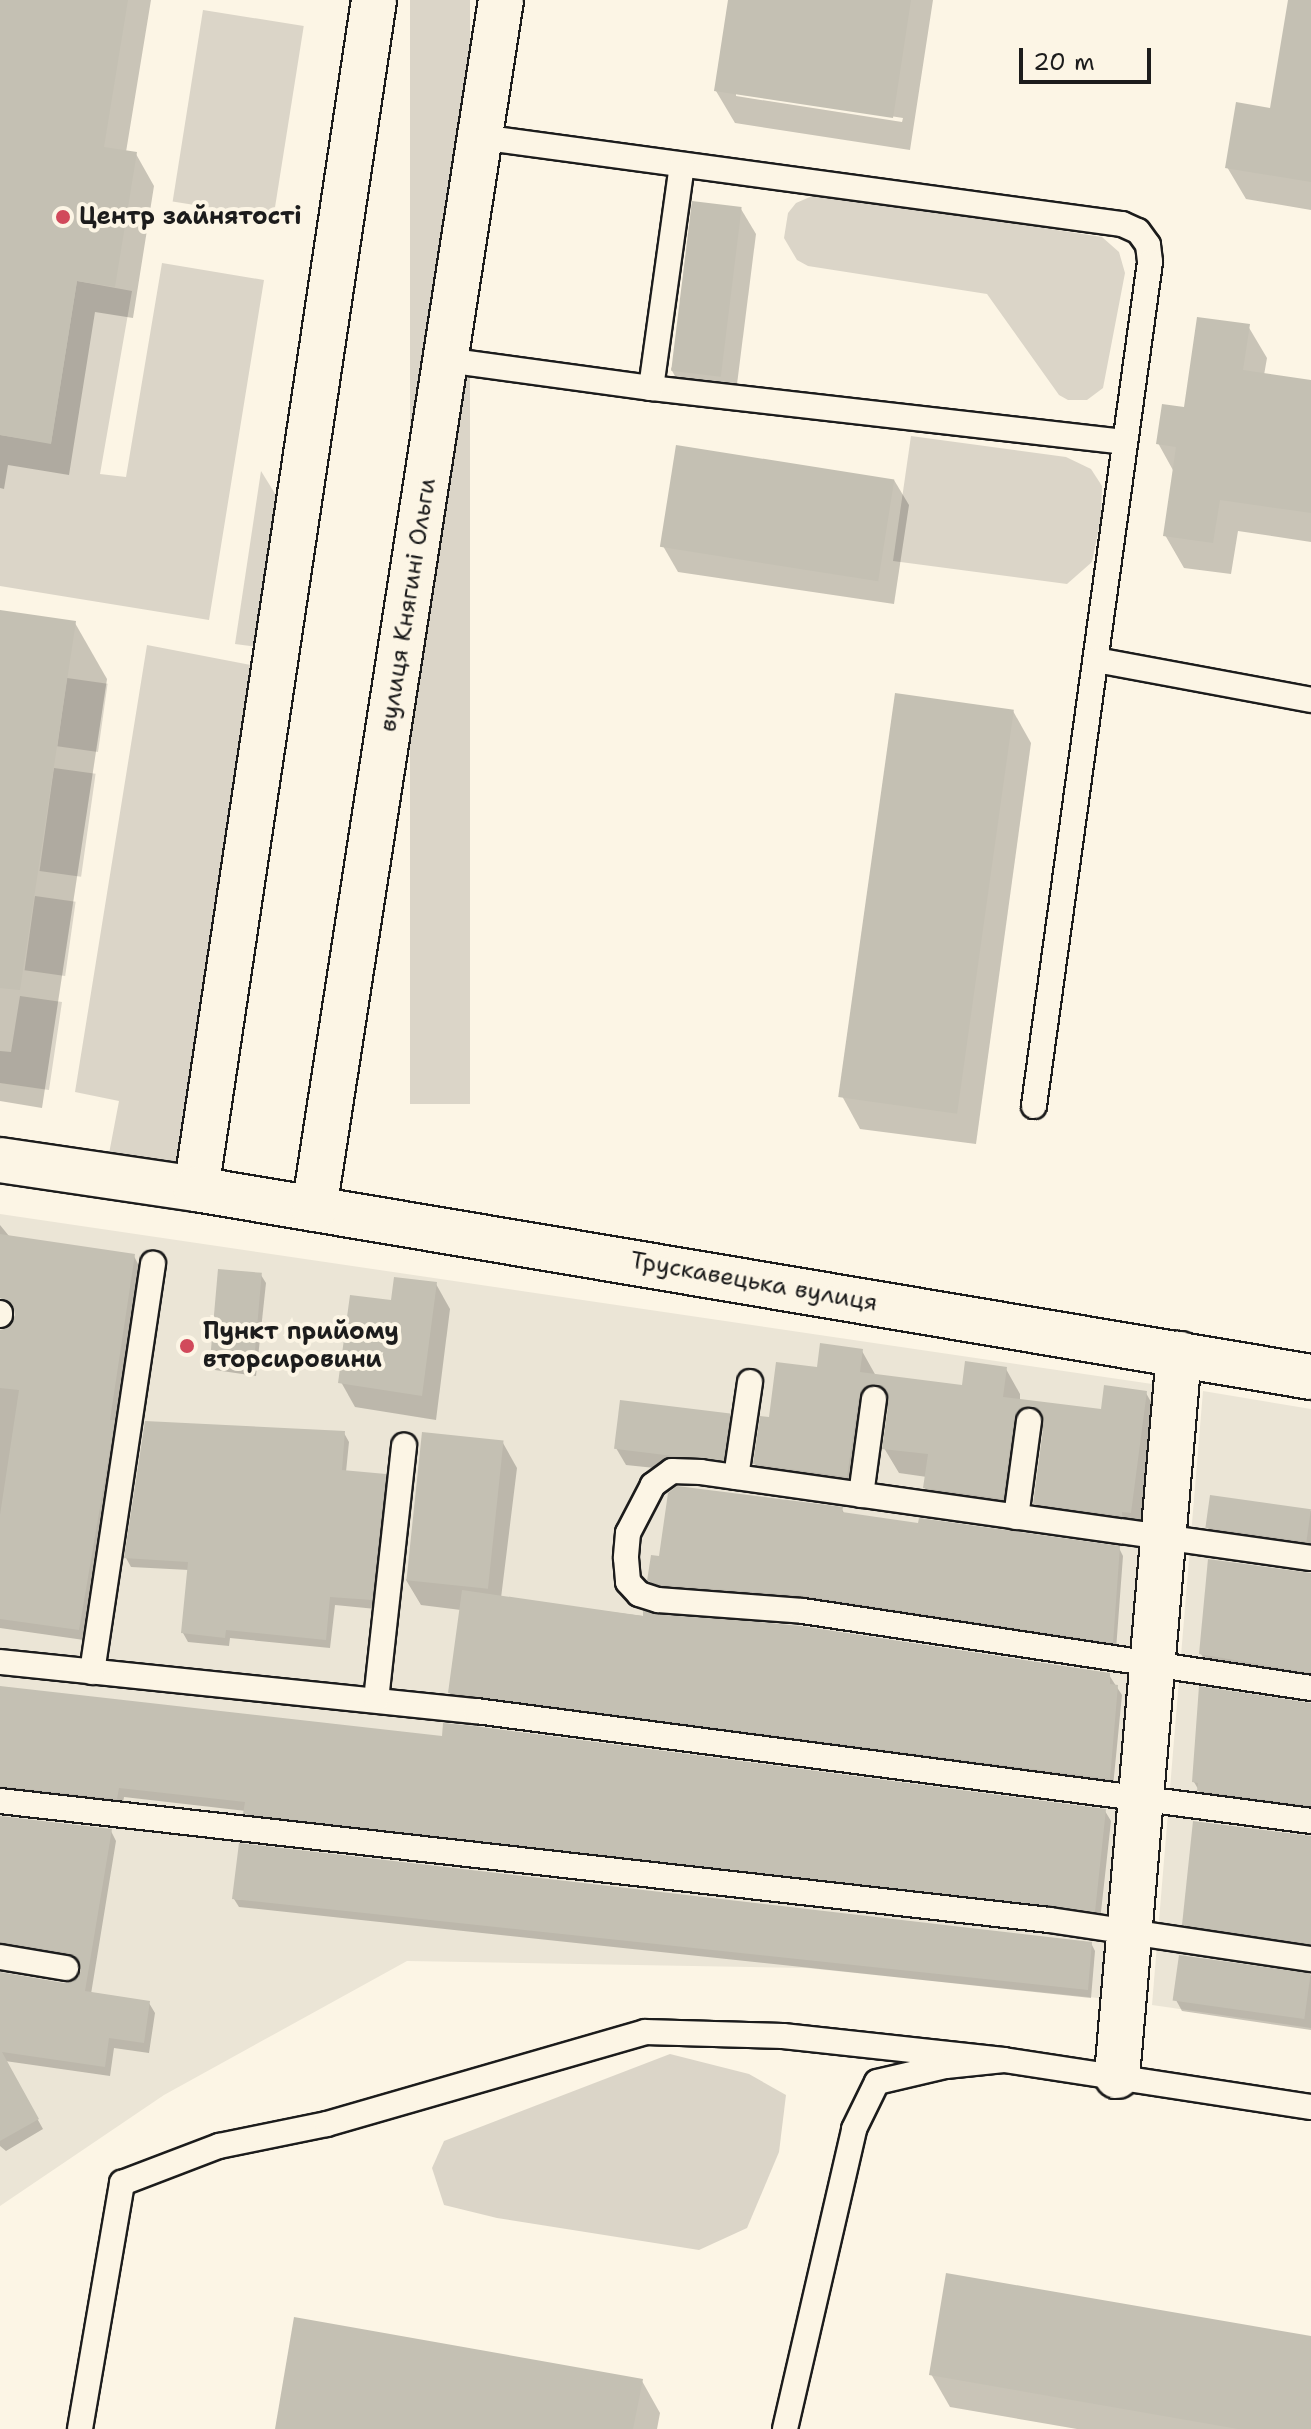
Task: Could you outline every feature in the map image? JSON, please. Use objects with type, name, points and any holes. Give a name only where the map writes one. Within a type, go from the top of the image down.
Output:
[{"type":"street","points":[[196,1189],[374,0]]},
{"type":"street","name":"вулиця Княгині Ольги","points":[[314,1209],[501,0]]},
{"type":"street","name":"Трускавецька вулиця","points":[[0,1160],[196,1189],[1311,1377]]},
{"type":"street","points":[[1117,2076],[1179,1354]]},
{"type":"lane","points":[[480,137],[1122,224],[1138,231],[1148,245],[1150,262],[1034,1106]]},
{"type":"lane","points":[[651,388],[682,165]]},
{"type":"lane","points":[[446,360],[651,388],[1125,442]]},
{"type":"lane","points":[[1096,660],[1311,700]]},
{"type":"lane","points":[[92,1672],[153,1264]]},
{"type":"lane","points":[[736,1477],[750,1382]]},
{"type":"lane","points":[[861,1495],[874,1399]]},
{"type":"lane","points":[[1016,1517],[1029,1421]]},
{"type":"lane","points":[[376,1700],[404,1446]]},
{"type":"lane","points":[[1311,1558],[736,1477],[672,1471],[653,1485],[628,1533],[628,1582],[639,1594],[658,1600],[803,1611],[1311,1688]]},
{"type":"lane","points":[[0,1662],[376,1700],[1311,1821]]},
{"type":"lane","points":[[0,1801],[1129,1932],[1311,1959]]},
{"type":"lane","points":[[0,1957],[66,1968]]},
{"type":"lane","points":[[80,2429],[122,2183],[219,2146],[327,2124],[645,2032],[783,2036],[1004,2060],[1311,2107]]},
{"type":"lane","points":[[785,2429],[854,2129],[877,2082],[946,2066],[1004,2060]]},
{"type":"shaded area","points":[[410,0],[470,0],[470,1104],[410,1104]]},
{"type":"shaded area","points":[[203,10],[304,26],[273,218],[173,202]]},
{"type":"shaded area","points":[[819,193],[1102,237],[1119,252],[1125,273],[1103,388],[1087,400],[1068,400],[1059,395],[987,294],[808,266],[797,260],[784,238],[788,213],[796,203]]},
{"type":"shaded area","points":[[162,263],[264,280],[209,620],[0,586],[0,435],[51,443],[77,281],[132,291],[100,474],[126,477]]},
{"type":"shaded area","points":[[911,436],[1066,457],[1091,469],[1102,486],[1101,518],[1092,562],[1067,584],[893,561]]},
{"type":"shaded area","points":[[261,471],[287,513],[266,648],[235,644]]},
{"type":"shaded area","points":[[147,645],[261,667],[194,1148],[169,1172],[108,1159],[119,1101],[75,1092]]},
{"type":"shaded area","points":[[67,678],[108,684],[98,752],[57,746]]},
{"type":"shaded area","points":[[54,768],[96,774],[81,877],[40,871]]},
{"type":"shaded area","points":[[35,896],[76,902],[65,976],[25,970]]},
{"type":"shaded area","points":[[20,996],[62,1002],[49,1090],[0,1083],[0,1051],[11,1052]]},
{"type":"shaded area","points":[[0,1214],[1159,1385],[1108,1999],[806,1968],[407,1961],[164,2095],[0,2206]]},
{"type":"shaded area","points":[[1203,1391],[1311,1409],[1311,2028],[1152,2005]]},
{"type":"shaded area","points":[[670,2054],[749,2074],[786,2095],[779,2152],[747,2228],[699,2250],[497,2218],[444,2205],[432,2168],[444,2141]]},
{"type":"building","name":"Центр зайнятості","points":[[0,0],[128,0],[104,147],[137,152],[115,287],[77,281],[51,444],[0,435]]},
{"type":"building","points":[[728,0],[911,0],[893,118],[714,91]]},
{"type":"building","points":[[1288,0],[1311,0],[1311,182],[1225,168],[1236,102],[1270,108]]},
{"type":"building","points":[[692,201],[742,207],[721,377],[671,371]]},
{"type":"building","points":[[1197,317],[1250,324],[1243,370],[1311,380],[1311,513],[1220,500],[1213,543],[1163,536],[1176,447],[1156,444],[1162,404],[1184,407]]},
{"type":"building","points":[[676,445],[894,480],[878,581],[660,547]]},
{"type":"building","points":[[0,610],[76,621],[20,990],[0,988]]},
{"type":"building","points":[[895,693],[1014,710],[957,1114],[838,1097]]},
{"type":"building","points":[[0,1234],[135,1254],[110,1420],[115,1420],[79,1630],[0,1619],[0,1515],[19,1390],[0,1388],[0,1330],[8,1328],[15,1315],[13,1305],[0,1298]]},
{"type":"building","points":[[218,1269],[262,1273],[254,1366],[210,1363]]},
{"type":"building","points":[[394,1277],[437,1282],[422,1396],[338,1383],[350,1295],[391,1300]]},
{"type":"building","points":[[820,1343],[863,1349],[860,1372],[962,1385],[965,1361],[1007,1367],[1003,1397],[1101,1409],[1104,1385],[1147,1391],[1131,1513],[1122,1512],[1122,1516],[1033,1504],[1044,1422],[1039,1410],[1030,1406],[1023,1408],[1014,1418],[1003,1499],[923,1488],[928,1454],[882,1449],[889,1400],[888,1393],[877,1384],[868,1386],[859,1396],[847,1477],[753,1464],[760,1416],[769,1417],[776,1362],[817,1367]]},
{"type":"building","points":[[620,1400],[730,1414],[724,1462],[614,1449]]},
{"type":"building","points":[[145,1421],[345,1431],[342,1470],[386,1474],[372,1600],[330,1597],[326,1640],[226,1630],[225,1638],[181,1633],[188,1562],[124,1558]]},
{"type":"building","points":[[422,1432],[504,1441],[488,1589],[406,1580]]},
{"type":"building","points":[[677,1486],[843,1507],[842,1512],[918,1523],[919,1518],[1120,1546],[1113,1643],[805,1596],[661,1585],[647,1581],[651,1555],[659,1556],[668,1493]]},
{"type":"building","points":[[1210,1495],[1311,1509],[1306,1542],[1205,1528]]},
{"type":"building","points":[[1208,1559],[1311,1573],[1311,1673],[1199,1654]]},
{"type":"building","points":[[462,1590],[643,1616],[643,1611],[801,1626],[1110,1673],[1110,1684],[1118,1685],[1110,1779],[448,1693]]},
{"type":"building","points":[[0,1686],[442,1736],[443,1723],[474,1726],[1106,1809],[1095,1912],[243,1814],[245,1802],[119,1788],[117,1799],[0,1786]]},
{"type":"building","points":[[1199,1686],[1311,1703],[1311,1806],[1197,1791],[1198,1783],[1192,1782]]},
{"type":"building","points":[[0,1816],[112,1829],[85,1991],[150,2001],[144,2043],[109,2038],[105,2067],[2,2052],[39,2119],[0,2141],[0,1972],[64,1983],[77,1978],[81,1970],[80,1962],[69,1953],[0,1942]]},
{"type":"building","points":[[1193,1821],[1311,1836],[1311,1944],[1182,1925]]},
{"type":"building","points":[[239,1843],[1092,1942],[1088,1990],[232,1899]]},
{"type":"building","points":[[1179,1955],[1311,1974],[1304,2019],[1173,2001]]},
{"type":"building","points":[[946,2273],[1311,2336],[1311,2429],[1238,2429],[929,2375]]},
{"type":"building","points":[[294,2317],[643,2379],[633,2429],[275,2429]]},
{"type":"place","name":"Центр зайнятості","points":[[63,217]]},
{"type":"place","name":"Пункт прийому вторсировини","points":[[187,1346]]}]
